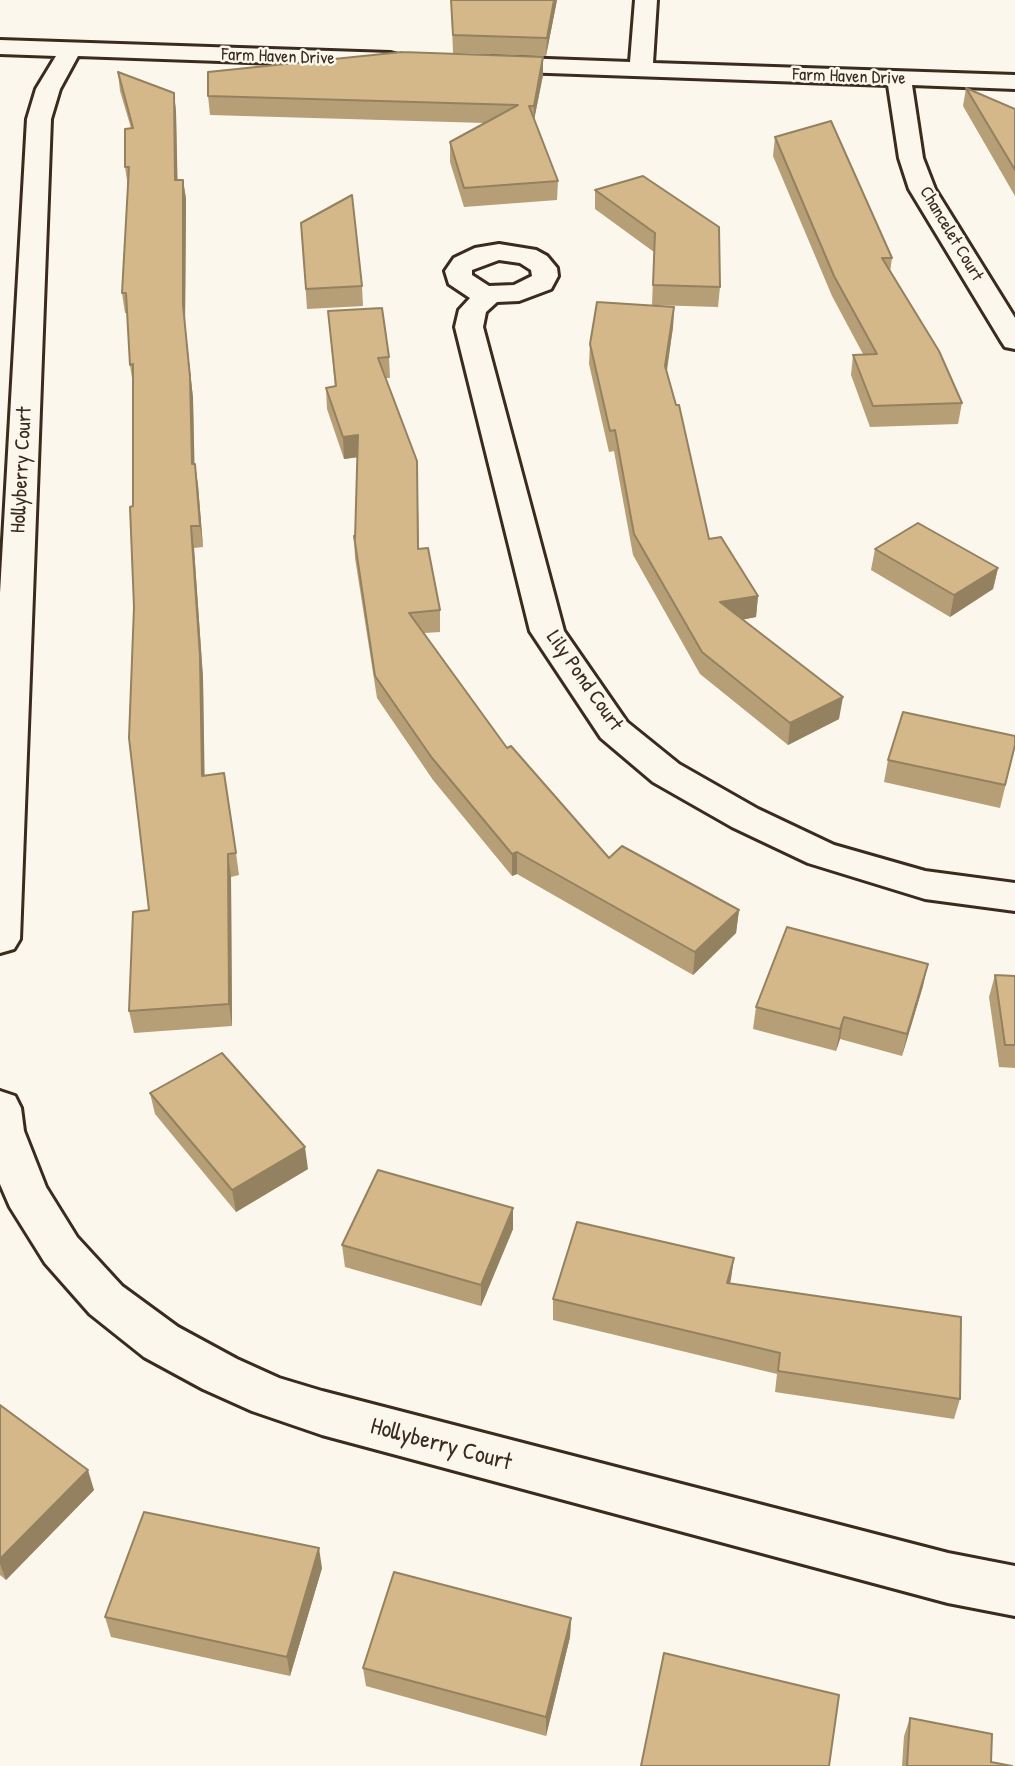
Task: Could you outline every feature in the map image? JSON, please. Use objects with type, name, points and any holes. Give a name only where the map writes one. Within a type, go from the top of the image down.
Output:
[{"type":"street","points":[[641,69],[646,0]]},
{"type":"street","name":"Farm Haven Drive","points":[[0,47],[418,61]]},
{"type":"street","name":"Hollyberry Court","points":[[0,939],[39,118],[48,89],[71,49]]},
{"type":"street","name":"Farm Haven Drive","points":[[474,63],[1015,82]]},
{"type":"street","name":"Chancelet Court","points":[[899,78],[911,158],[922,189],[1015,341]]},
{"type":"street","name":"Lily Pond Court","points":[[489,294],[474,310],[469,327],[547,631],[614,730],[666,773],[745,818],[821,854],[925,885],[1015,897]]},
{"type":"street","name":"Hollyberry Court","points":[[0,1108],[2,1131],[26,1194],[61,1250],[106,1300],[161,1342],[220,1374],[268,1396],[322,1413],[948,1578],[1015,1591]]},
{"type":"building","points":[[451,0],[554,0],[547,38],[453,35]]},
{"type":"building","points":[[402,52],[543,57],[534,106],[529,106],[558,181],[464,188],[450,142],[518,105],[208,96],[208,72]]},
{"type":"building","points":[[118,72],[174,93],[175,180],[183,180],[183,305],[190,377],[192,464],[195,464],[200,526],[191,526],[200,656],[202,776],[224,773],[236,853],[228,854],[229,1004],[129,1011],[133,912],[149,910],[129,738],[134,607],[130,507],[133,506],[133,364],[130,365],[126,293],[122,293],[129,167],[125,167],[125,129],[133,128]]},
{"type":"building","points":[[966,88],[1015,109],[1015,170]]},
{"type":"building","points":[[831,121],[892,258],[882,258],[939,351],[962,403],[873,406],[853,355],[877,354],[834,276],[775,137]]},
{"type":"building","points":[[643,176],[719,227],[720,287],[653,285],[655,233],[595,190]]},
{"type":"building","points":[[352,195],[362,286],[306,289],[301,223]]},
{"type":"building","points":[[597,302],[674,307],[665,366],[676,405],[679,405],[709,539],[721,537],[758,596],[720,602],[843,697],[790,723],[702,652],[634,534],[615,430],[610,431],[590,344]]},
{"type":"building","points":[[382,308],[389,357],[378,358],[417,461],[418,549],[428,548],[440,610],[409,613],[507,748],[511,746],[609,858],[622,846],[739,910],[695,952],[517,852],[512,854],[432,758],[375,676],[354,536],[355,539],[358,435],[343,437],[326,388],[336,386],[328,311]]},
{"type":"building","points":[[918,523],[998,568],[954,595],[875,549]]},
{"type":"building","points":[[903,712],[1015,736],[1005,785],[888,760]]},
{"type":"building","points":[[787,927],[928,964],[907,1034],[844,1017],[840,1029],[756,1007]]},
{"type":"building","points":[[995,975],[1015,976],[1015,1045],[1005,1045]]},
{"type":"building","points":[[222,1053],[305,1147],[232,1190],[150,1093]]},
{"type":"building","points":[[378,1170],[513,1208],[481,1285],[342,1245]]},
{"type":"building","points":[[577,1222],[734,1258],[727,1283],[961,1317],[960,1399],[778,1371],[780,1353],[553,1299]]},
{"type":"building","points":[[0,1405],[88,1470],[0,1559]]},
{"type":"building","points":[[144,1512],[319,1548],[287,1657],[105,1617]]},
{"type":"building","points":[[394,1572],[571,1618],[546,1717],[363,1668]]},
{"type":"building","points":[[664,1653],[839,1695],[829,1766],[641,1766]]},
{"type":"building","points":[[910,1718],[992,1734],[991,1762],[1012,1766],[907,1766]]}]
